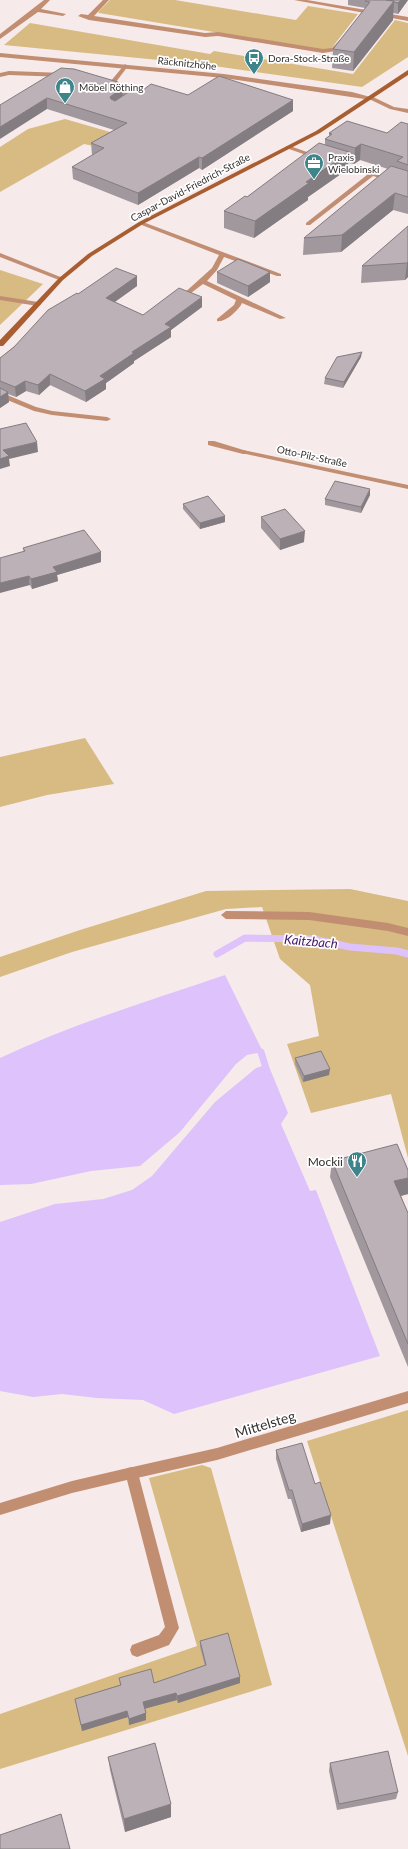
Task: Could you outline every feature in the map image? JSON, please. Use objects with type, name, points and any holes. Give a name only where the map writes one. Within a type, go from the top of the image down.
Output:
[{"type":"street","points":[[0,37],[11,27],[38,10],[48,0]]},
{"type":"street","points":[[89,18],[106,0]]},
{"type":"street","points":[[297,0],[364,14],[408,19]]},
{"type":"street","points":[[38,10],[63,14]]},
{"type":"street","points":[[81,16],[205,35],[218,34],[330,52],[334,50],[347,35]]},
{"type":"street","name":"Räcknitzhöhe","points":[[0,55],[252,79],[352,94],[371,98],[392,108],[408,111]]},
{"type":"street","points":[[113,82],[125,66]]},
{"type":"street","name":"Caspar-David-Friedrich-Straße","points":[[0,344],[61,279],[90,255],[141,223],[318,132],[408,72]]},
{"type":"street","points":[[0,75],[9,73],[68,75]]},
{"type":"street","points":[[105,80],[113,82],[128,99],[115,109]]},
{"type":"street","points":[[288,147],[322,158]]},
{"type":"street","points":[[329,161],[408,185]]},
{"type":"street","points":[[308,224],[372,175]]},
{"type":"street","points":[[141,223],[279,274]]},
{"type":"street","points":[[184,295],[216,269],[223,253]]},
{"type":"street","points":[[0,255],[61,279]]},
{"type":"street","points":[[203,281],[240,300],[282,318]]},
{"type":"street","points":[[0,298],[38,304]]},
{"type":"street","points":[[219,320],[237,306],[240,300]]},
{"type":"street","points":[[0,394],[34,408],[52,413],[107,420]]},
{"type":"street","name":"Otto-Pilz-Straße","points":[[211,443],[408,487]]},
{"type":"street","points":[[226,915],[309,916],[388,926],[408,932]]},
{"type":"street","name":"Mittelsteg","points":[[0,1509],[72,1488],[218,1454],[408,1397]]},
{"type":"street","points":[[130,1474],[172,1628],[164,1640],[137,1650]]},
{"type":"shaded area","points":[[110,0],[175,0],[296,20],[308,6],[358,14],[331,49],[322,50],[99,13],[98,12]]},
{"type":"shaded area","points":[[395,20],[408,23],[408,57],[362,87],[200,64],[4,45],[30,23],[210,54],[214,51],[353,74]]},
{"type":"shaded area","points":[[65,119],[124,136],[103,148],[84,144],[0,192],[0,147],[28,129]]},
{"type":"shaded area","points":[[0,270],[43,284],[0,325]]},
{"type":"shaded area","points":[[85,738],[114,784],[47,795],[0,807],[0,757]]},
{"type":"shaded area","points":[[350,889],[408,901],[408,1158],[391,1094],[311,1113],[287,1044],[319,1036],[310,985],[280,959],[262,907],[226,909],[72,952],[0,977],[0,957],[80,930],[206,891]]},
{"type":"shaded area","points":[[225,975],[263,1052],[247,1055],[236,1064],[180,1132],[140,1166],[91,1171],[31,1184],[0,1185],[0,1058],[55,1034]]},
{"type":"shaded area","points":[[268,1064],[288,1113],[281,1124],[310,1191],[316,1190],[380,1356],[174,1414],[143,1400],[97,1398],[62,1394],[33,1397],[0,1391],[0,1222],[55,1204],[103,1199],[132,1190],[152,1176],[215,1102],[256,1068]]},
{"type":"shaded area","points":[[408,1410],[408,1756],[307,1441]]},
{"type":"shaded area","points":[[202,1465],[211,1468],[272,1685],[0,1769],[0,1714],[197,1646],[149,1478]]},
{"type":"building","points":[[386,0],[401,0],[398,3]]},
{"type":"building","points":[[365,1],[394,1],[354,52],[333,49],[370,2]]},
{"type":"building","points":[[61,68],[74,69],[118,82],[122,88],[110,97],[115,101],[133,89],[133,87],[143,90],[151,84],[188,95],[219,76],[293,100],[202,158],[199,157],[138,193],[72,167],[104,148],[91,143],[127,123],[47,98],[0,127],[0,105]]},
{"type":"building","points":[[347,121],[387,133],[401,122],[408,124],[408,165],[397,161],[403,157],[361,144],[355,148],[325,139],[332,134],[329,133]]},
{"type":"building","points":[[319,143],[349,152],[306,182],[309,183],[255,221],[224,211],[245,196],[247,197]]},
{"type":"building","points":[[391,166],[408,171],[408,197],[395,193],[342,235],[304,238]]},
{"type":"building","points":[[408,226],[407,263],[362,266]]},
{"type":"building","points":[[238,259],[270,272],[248,286],[217,272]]},
{"type":"building","points":[[116,268],[137,276],[106,298],[143,315],[179,288],[202,297],[165,324],[171,327],[132,352],[134,353],[100,376],[105,379],[85,391],[50,374],[38,385],[25,381],[15,387],[0,381],[0,358],[14,347],[48,310],[77,293],[78,294]]},
{"type":"building","points":[[362,352],[344,382],[325,378],[337,357]]},
{"type":"building","points":[[0,388],[8,392],[0,397]]},
{"type":"building","points":[[26,423],[37,442],[3,450],[9,456],[0,459],[0,429]]},
{"type":"building","points":[[335,481],[370,489],[361,507],[325,499]]},
{"type":"building","points":[[208,496],[225,516],[200,523],[183,504]]},
{"type":"building","points":[[285,509],[305,531],[280,539],[261,517]]},
{"type":"building","points":[[84,530],[101,552],[53,567],[57,572],[31,579],[29,576],[0,583],[0,558],[25,551],[23,548]]},
{"type":"building","points":[[321,1051],[330,1069],[304,1076],[295,1058]]},
{"type":"building","points":[[397,1144],[408,1170],[408,1178],[394,1181],[408,1213],[408,1344],[332,1161]]},
{"type":"building","points":[[302,1443],[315,1484],[320,1482],[331,1515],[302,1524],[292,1490],[289,1490],[276,1450]]},
{"type":"building","points":[[228,1633],[240,1677],[177,1696],[176,1693],[143,1702],[146,1713],[129,1719],[127,1711],[81,1725],[75,1699],[121,1685],[119,1678],[151,1669],[154,1683],[206,1665],[200,1641]]},
{"type":"building","points":[[155,1743],[171,1804],[124,1819],[108,1757]]},
{"type":"building","points":[[388,1751],[398,1792],[339,1804],[330,1763]]},
{"type":"building","points":[[61,1814],[70,1849],[0,1849],[0,1835]]},
{"type":"waterway","name":"Kaitzbach","points":[[217,954],[245,938],[313,939],[350,947],[397,951],[408,954]]},
{"type":"waterway","points":[[261,1052],[265,1065]]},
{"type":"place","name":"Dora-Stock-Straße","points":[[254,75]]},
{"type":"place","name":"Möbel Röthing","points":[[65,104]]},
{"type":"place","name":"Praxis Wielobinski","points":[[314,180]]},
{"type":"place","name":"Mockii","points":[[357,1178]]}]
